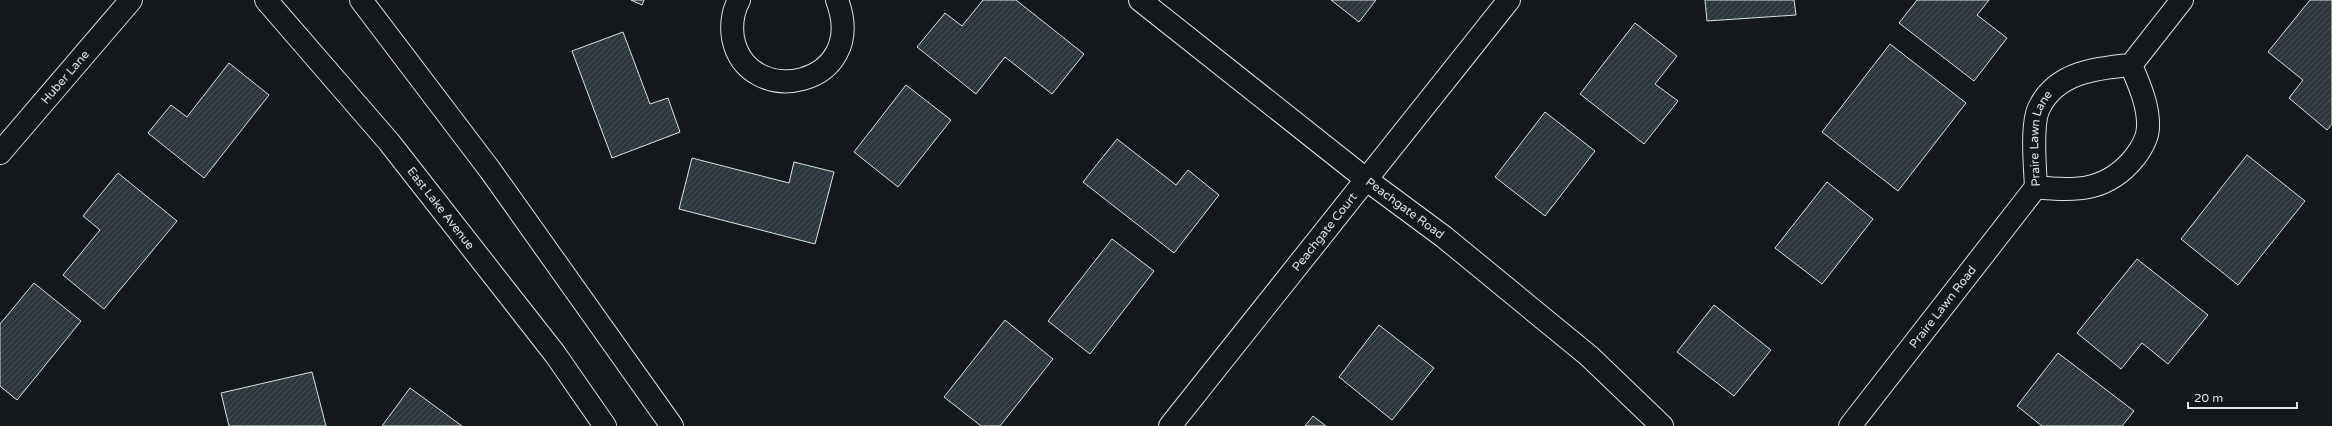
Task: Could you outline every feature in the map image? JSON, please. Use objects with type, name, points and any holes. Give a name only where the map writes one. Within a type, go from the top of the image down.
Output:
[{"type":"street","name":"Huber Lane","points":[[0,153],[131,0]]},
{"type":"street","name":"East Lake Avenue","points":[[266,0],[389,142],[554,354],[605,426]]},
{"type":"street","points":[[360,0],[490,170],[672,426]]},
{"type":"street","points":[[739,0],[734,10],[731,28],[735,47],[745,63],[765,77],[776,81],[794,82],[817,73],[827,66],[838,52],[843,34],[843,16],[837,0]]},
{"type":"street","name":"Peachgate Road","points":[[1140,0],[1367,180],[1444,237],[1589,356],[1662,426]]},
{"type":"street","name":"Peachgate Court","points":[[1170,426],[1367,180],[1508,0]]},
{"type":"street","points":[[2131,65],[2182,0]]},
{"type":"street","name":"Praire Lawn Lane","points":[[2131,65],[2143,95],[2148,127],[2141,149],[2124,171],[2105,183],[2084,188],[2063,191],[2036,187],[2035,130],[2038,108],[2052,89],[2074,74],[2102,67],[2131,65]]},
{"type":"street","name":"Praire Lawn Road","points":[[1850,426],[2036,187]]},
{"type":"building","points":[[631,0],[644,0],[642,5]]},
{"type":"building","points":[[983,0],[1016,0],[1084,54],[1052,94],[1005,57],[976,94],[917,47],[945,13],[962,26]]},
{"type":"building","points":[[1331,0],[1376,0],[1359,22]]},
{"type":"building","points":[[1705,0],[1794,0],[1796,15],[1707,21]]},
{"type":"building","points":[[1917,0],[1989,0],[1977,15],[2007,38],[1974,81],[1899,23]]},
{"type":"building","points":[[2310,0],[2332,0],[2332,124],[2327,130],[2289,98],[2303,80],[2268,52]]},
{"type":"building","points":[[1635,23],[1677,56],[1655,84],[1678,101],[1644,144],[1580,94]]},
{"type":"building","points":[[623,32],[650,104],[668,98],[680,132],[612,158],[572,51]]},
{"type":"building","points":[[1890,44],[1966,103],[1898,191],[1822,132]]},
{"type":"building","points":[[229,63],[269,95],[204,178],[148,133],[171,105],[187,117]]},
{"type":"building","points":[[906,85],[951,120],[898,187],[854,152]]},
{"type":"building","points":[[1545,112],[1595,151],[1545,216],[1495,177]]},
{"type":"building","points":[[1117,139],[1176,185],[1188,170],[1219,195],[1174,253],[1083,182]]},
{"type":"building","points":[[2247,155],[2305,201],[2238,285],[2181,239]]},
{"type":"building","points":[[692,158],[789,183],[794,162],[834,172],[815,244],[679,209]]},
{"type":"building","points":[[118,173],[177,221],[104,309],[63,275],[100,230],[83,216]]},
{"type":"building","points":[[1827,182],[1873,219],[1822,284],[1775,248]]},
{"type":"building","points":[[1112,239],[1154,271],[1090,354],[1048,321]]},
{"type":"building","points":[[2137,259],[2208,315],[2168,364],[2142,343],[2121,369],[2077,333]]},
{"type":"building","points":[[34,283],[81,321],[17,400],[0,386],[0,324]]},
{"type":"building","points":[[1714,305],[1771,350],[1734,396],[1677,352]]},
{"type":"building","points":[[1005,320],[1053,359],[1000,426],[981,426],[944,397]]},
{"type":"building","points":[[1379,325],[1434,368],[1392,420],[1339,377]]},
{"type":"building","points":[[2058,353],[2134,411],[2122,426],[2042,426],[2017,406]]},
{"type":"building","points":[[312,372],[326,426],[229,426],[221,393]]},
{"type":"building","points":[[410,388],[462,426],[382,426]]},
{"type":"building","points":[[1313,416],[1326,426],[1305,426]]}]
